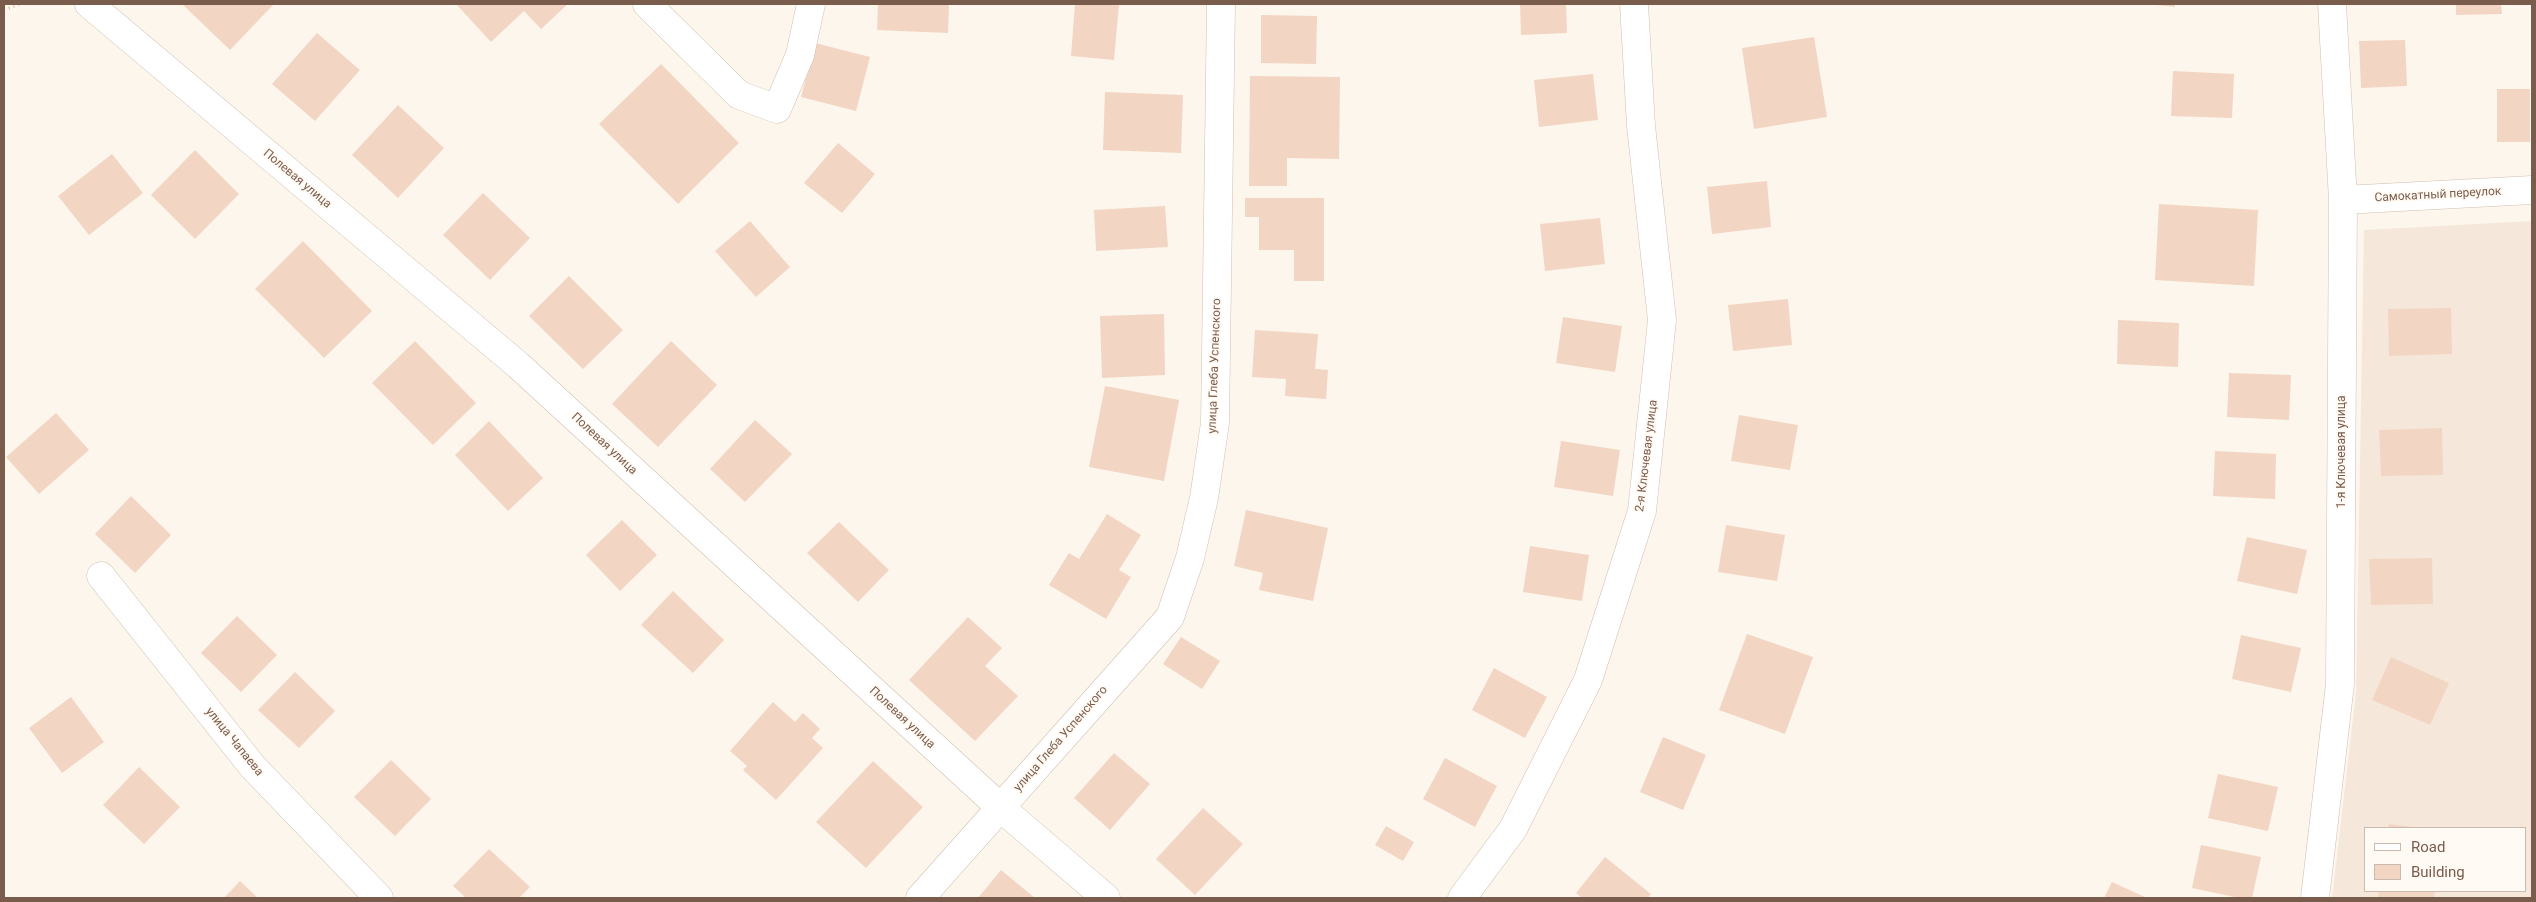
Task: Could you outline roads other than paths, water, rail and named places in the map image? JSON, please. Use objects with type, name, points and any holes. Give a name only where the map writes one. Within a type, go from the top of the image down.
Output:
[{"type":"street","name":"Полевая улица","points":[[90,4],[518,365],[1001,808],[1106,898]]},
{"type":"street","points":[[647,4],[739,95],[777,109],[800,55],[811,4]]},
{"type":"street","name":"улица Глеба Успенского","points":[[920,898],[1170,617],[1190,558],[1204,498],[1215,423],[1221,4]]},
{"type":"street","name":"2-я Ключевая улица","points":[[1462,898],[1513,829],[1588,680],[1642,511],[1662,320],[1641,126],[1634,4]]},
{"type":"street","name":"1-я Ключевая улица","points":[[2315,898],[2340,684],[2343,200],[2332,4]]},
{"type":"street","name":"Самокатный переулок","points":[[2343,200],[2532,190]]},
{"type":"street","name":"улица Чапаева","points":[[101,576],[253,767],[379,898]]}]
